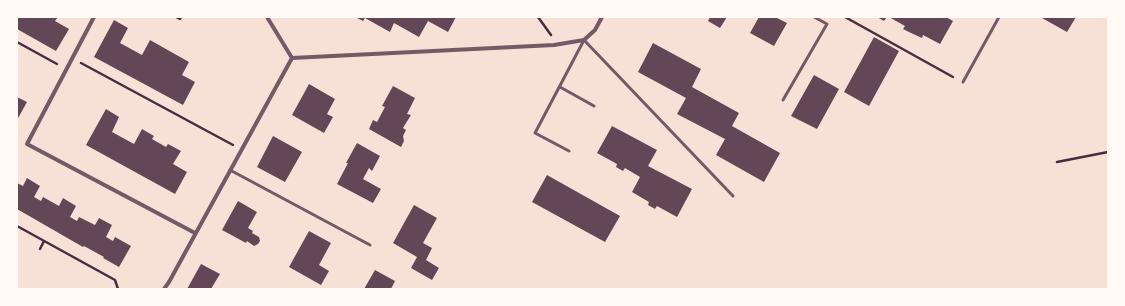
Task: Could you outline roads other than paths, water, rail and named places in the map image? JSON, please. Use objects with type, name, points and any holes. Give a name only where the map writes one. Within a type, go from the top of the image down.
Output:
[{"type":"street","points":[[94,17],[71,58],[27,144],[195,232]]},
{"type":"street","points":[[267,17],[292,58]]},
{"type":"street","points":[[292,58],[554,45],[584,40],[595,30],[602,17]]},
{"type":"street","points":[[164,289],[292,58]]},
{"type":"lane","points":[[783,100],[826,24],[814,17]]},
{"type":"lane","points":[[963,82],[999,17]]},
{"type":"lane","points":[[569,152],[535,133],[584,40],[733,196]]},
{"type":"lane","points":[[560,87],[594,106]]},
{"type":"lane","points":[[230,170],[370,245]]}]
